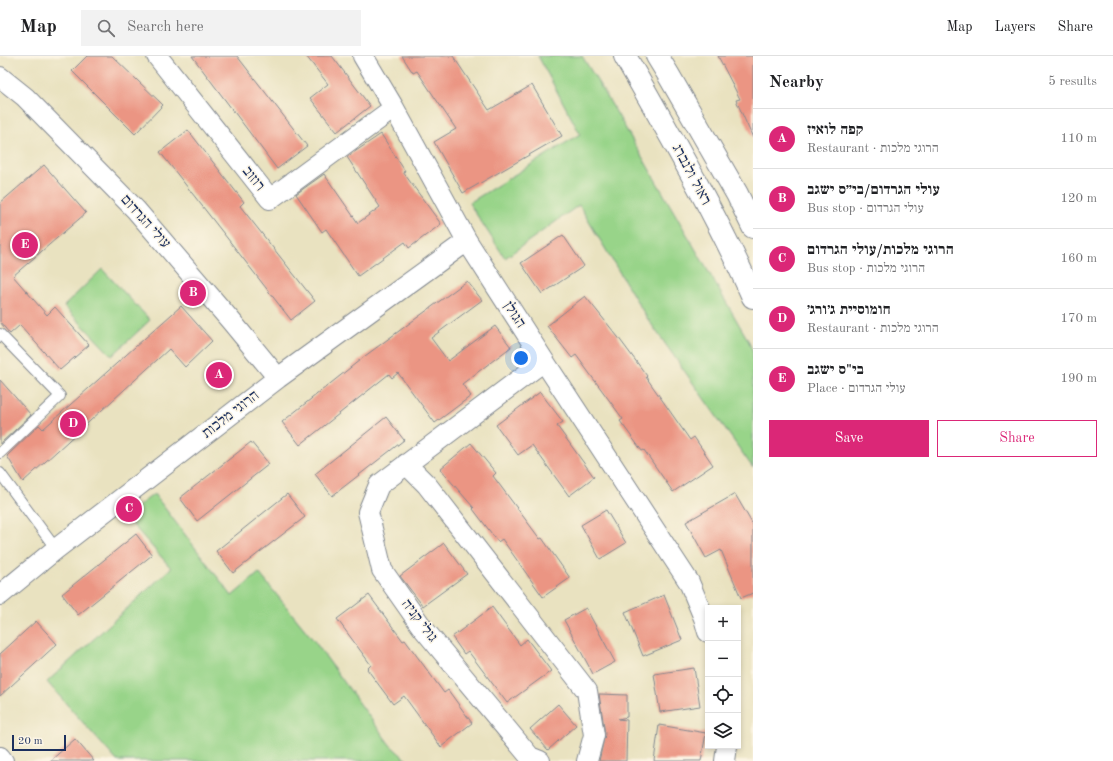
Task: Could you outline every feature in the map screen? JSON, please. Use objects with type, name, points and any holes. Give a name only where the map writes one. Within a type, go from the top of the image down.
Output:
[{"type":"street","name":"רוזוב","points":[[157,56],[270,199],[394,108]]},
{"type":"street","name":"הגולן","points":[[363,56],[394,108],[467,241],[689,582],[705,622]]},
{"type":"street","name":"ראול ולנברג","points":[[625,56],[681,155],[740,268],[753,297]]},
{"type":"street","name":"ראול ולנברג","points":[[657,56],[737,194],[753,227]]},
{"type":"street","name":"עולי הגרדום","points":[[0,77],[25,97],[136,210],[278,378]]},
{"type":"street","name":"הרוגי מלכות","points":[[0,595],[56,549],[278,378],[467,241]]},
{"type":"street","name":"גולי קניה","points":[[540,761],[530,757],[422,626],[382,570],[368,512],[379,485],[544,361]]},
{"type":"street","points":[[406,464],[427,485],[587,691],[594,736],[587,761]]},
{"type":"street","points":[[725,761],[727,749]]},
{"type":"street","points":[[0,757],[3,761]]},
{"type":"lane","points":[[0,334],[60,396],[0,454]]},
{"type":"lane","points":[[0,473],[56,549]]},
{"type":"green space","points":[[538,56],[582,56],[615,110],[748,340],[753,352],[753,468],[647,318],[579,205],[505,258],[469,203],[580,134]]},
{"type":"green space","points":[[102,269],[150,320],[112,356],[64,306]]},
{"type":"green space","points":[[154,494],[232,596],[259,573],[315,642],[390,745],[408,761],[117,761],[47,682],[171,568],[125,516]]},
{"type":"building","points":[[87,56],[112,56],[163,105],[135,134],[72,71]]},
{"type":"building","points":[[192,56],[237,56],[307,146],[277,169]]},
{"type":"building","points":[[306,56],[332,56],[370,106],[337,132],[310,98],[328,84]]},
{"type":"building","points":[[402,56],[453,56],[489,110],[532,85],[562,136],[463,193],[434,142],[456,129],[417,71],[413,73]]},
{"type":"building","points":[[718,56],[753,56],[753,138],[736,100],[740,99]]},
{"type":"building","points":[[188,130],[244,202],[240,206],[315,301],[291,320],[160,152]]},
{"type":"building","points":[[381,134],[405,171],[403,172],[441,224],[409,248],[405,242],[358,276],[326,229],[322,232],[296,194],[324,174],[358,223],[380,207],[347,157]]},
{"type":"building","points":[[44,165],[86,213],[13,276],[47,315],[55,307],[89,345],[60,370],[20,325],[10,334],[0,322],[0,203]]},
{"type":"building","points":[[563,235],[584,266],[542,294],[521,263]]},
{"type":"building","points":[[467,281],[482,300],[431,338],[448,361],[495,326],[511,347],[462,384],[471,396],[435,423],[398,373],[392,378],[389,374],[300,445],[282,422],[365,356]]},
{"type":"building","points":[[585,296],[647,376],[646,377],[690,440],[694,437],[713,465],[673,492],[644,450],[642,451],[620,421],[623,419],[576,355],[572,358],[547,326]]},
{"type":"building","points":[[181,306],[212,341],[185,367],[169,349],[23,482],[7,456],[39,425],[43,429]]},
{"type":"building","points":[[0,380],[31,415],[0,444]]},
{"type":"building","points":[[540,392],[563,422],[557,426],[594,477],[569,496],[532,445],[518,455],[496,425]]},
{"type":"building","points":[[386,417],[404,440],[332,496],[315,474]]},
{"type":"building","points":[[251,442],[269,464],[197,521],[180,498]]},
{"type":"building","points":[[471,443],[496,473],[493,476],[540,539],[542,538],[570,578],[543,597],[502,539],[498,542],[473,509],[474,508],[440,469]]},
{"type":"building","points":[[287,494],[305,517],[233,573],[216,551]]},
{"type":"building","points":[[735,494],[753,525],[753,593],[741,598],[721,550],[706,558],[686,522]]},
{"type":"building","points":[[606,510],[626,543],[600,559],[581,525]]},
{"type":"building","points":[[136,534],[152,555],[78,615],[62,594]]},
{"type":"building","points":[[444,543],[467,574],[423,606],[400,576]]},
{"type":"building","points":[[369,595],[403,641],[405,640],[444,693],[448,690],[472,723],[441,747],[404,696],[393,704],[367,669],[371,665],[337,619]]},
{"type":"building","points":[[664,595],[682,640],[643,656],[625,612]]},
{"type":"building","points":[[492,607],[520,645],[527,639],[551,671],[507,703],[468,651],[464,654],[452,637]]},
{"type":"building","points":[[586,608],[615,662],[593,674],[564,620]]},
{"type":"building","points":[[36,621],[57,644],[0,696],[0,654]]},
{"type":"building","points":[[694,668],[700,706],[660,712],[654,674]]},
{"type":"building","points":[[599,694],[627,695],[627,717],[618,719],[627,720],[626,761],[599,761],[605,734]]},
{"type":"building","points":[[558,704],[576,725],[548,750],[530,729]]},
{"type":"building","points":[[659,725],[705,733],[701,761],[654,761]]},
{"type":"building","points":[[75,739],[94,761],[50,761]]},
{"type":"place","name":"בי\"ס ישגב","points":[[25,245]]},
{"type":"place","name":"עולי הגרדום/בי״ס ישגב","points":[[193,293]]},
{"type":"place","name":"קפה לואיז","points":[[219,375]]},
{"type":"place","name":"חומוסיית ג׳ורג׳","points":[[73,424]]},
{"type":"place","name":"הרוגי מלכות/עולי הגרדום","points":[[129,509]]}]
